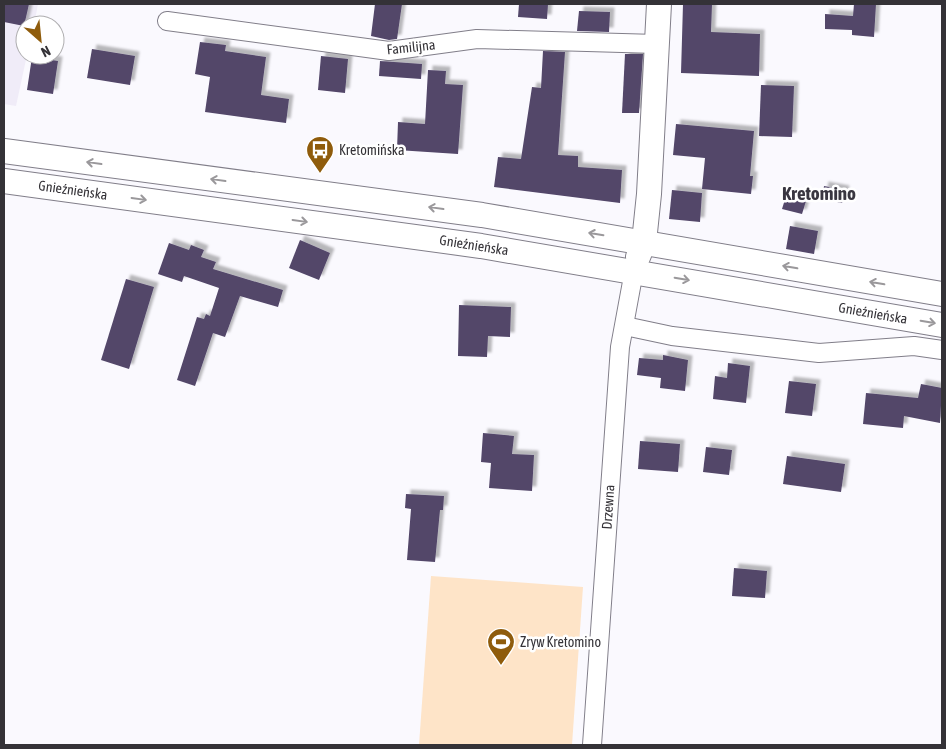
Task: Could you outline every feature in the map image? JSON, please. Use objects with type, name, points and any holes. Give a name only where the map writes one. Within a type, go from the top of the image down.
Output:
[{"type":"main road","points":[[634,271],[644,242],[650,194],[659,4]]},
{"type":"main road","name":"Gnieźnieńska","points":[[4,150],[418,206],[644,242],[942,294]]},
{"type":"main road","name":"Gnieźnieńska","points":[[4,180],[426,238],[634,271],[942,325]]},
{"type":"street","name":"Familijna","points":[[167,22],[389,51],[477,39],[657,44]]},
{"type":"street","name":"Drzewna","points":[[592,745],[618,375],[634,271]]},
{"type":"street","points":[[625,326],[682,338],[819,353],[914,346],[942,350]]},
{"type":"shaded area","points":[[4,4],[38,4],[36,15],[15,15],[15,65],[25,65],[16,106],[4,104]]},
{"type":"shaded area","name":"Zryw Kretomino","points":[[431,576],[583,587],[572,745],[419,745]]},
{"type":"building","points":[[4,4],[29,4],[26,15],[15,15],[15,24],[4,22]]},
{"type":"building","points":[[375,4],[402,4],[397,39],[389,40],[371,36]]},
{"type":"building","points":[[519,4],[548,4],[547,19],[518,17]]},
{"type":"building","points":[[683,4],[712,4],[711,32],[760,34],[759,76],[681,73]]},
{"type":"building","points":[[854,4],[876,4],[874,37],[852,35],[852,30],[825,29],[825,14],[853,16]]},
{"type":"building","points":[[579,11],[610,12],[609,32],[577,31]]},
{"type":"building","points":[[200,42],[226,45],[225,51],[266,57],[261,95],[289,99],[286,123],[205,112],[210,77],[195,74]]},
{"type":"building","points":[[92,49],[135,56],[130,85],[87,78]]},
{"type":"building","points":[[543,51],[565,52],[558,155],[578,156],[578,167],[622,170],[620,203],[494,187],[498,157],[521,159],[532,87],[541,88]]},
{"type":"building","points":[[625,54],[643,54],[639,113],[622,113]]},
{"type":"building","points":[[321,56],[348,59],[345,93],[318,90]]},
{"type":"building","points":[[380,61],[422,64],[421,79],[379,76]]},
{"type":"building","points":[[31,65],[57,65],[53,94],[27,90]]},
{"type":"building","points":[[428,70],[446,71],[445,84],[463,85],[458,154],[397,150],[398,122],[425,124]]},
{"type":"building","points":[[761,85],[794,86],[792,137],[759,136]]},
{"type":"building","points":[[676,124],[754,131],[750,176],[753,176],[751,194],[702,189],[705,158],[673,155]]},
{"type":"building","points":[[824,186],[845,190],[842,203],[822,199]]},
{"type":"building","points":[[672,190],[702,193],[700,222],[669,219]]},
{"type":"building","points":[[786,196],[806,201],[802,214],[782,209]]},
{"type":"building","points":[[790,226],[818,231],[814,254],[786,249]]},
{"type":"building","points":[[300,240],[330,253],[319,280],[289,268]]},
{"type":"building","points":[[169,243],[189,250],[191,245],[204,250],[201,257],[216,262],[213,269],[283,290],[278,307],[240,296],[225,337],[213,333],[195,386],[177,380],[197,317],[204,319],[206,314],[210,316],[219,288],[184,276],[182,282],[158,274]]},
{"type":"building","points":[[126,279],[154,287],[129,369],[101,360]]},
{"type":"building","points":[[459,305],[511,307],[510,337],[488,336],[487,357],[458,356]]},
{"type":"building","points":[[663,355],[688,360],[685,391],[660,388],[661,378],[637,375],[639,358],[663,360]]},
{"type":"building","points":[[728,363],[750,366],[746,403],[713,399],[715,376],[727,378]]},
{"type":"building","points":[[789,381],[816,384],[812,416],[785,413]]},
{"type":"building","points":[[921,384],[942,388],[940,423],[904,416],[903,428],[863,424],[866,393],[918,398]]},
{"type":"building","points":[[483,433],[514,436],[512,454],[534,455],[532,491],[489,488],[491,463],[481,462]]},
{"type":"building","points":[[640,441],[680,444],[678,472],[638,469]]},
{"type":"building","points":[[706,447],[732,450],[729,475],[703,472]]},
{"type":"building","points":[[787,456],[845,464],[841,492],[783,484]]},
{"type":"building","points":[[406,494],[444,496],[443,510],[440,510],[435,562],[407,560],[411,509],[405,508]]},
{"type":"building","points":[[734,568],[767,571],[765,598],[732,596]]},
{"type":"place","name":"Kretomińska","points":[[320,174]]},
{"type":"place","name":"Zryw Kretomino","points":[[501,666]]},
{"type":"district","name":"Kretomino","points":[[819,193]]}]
